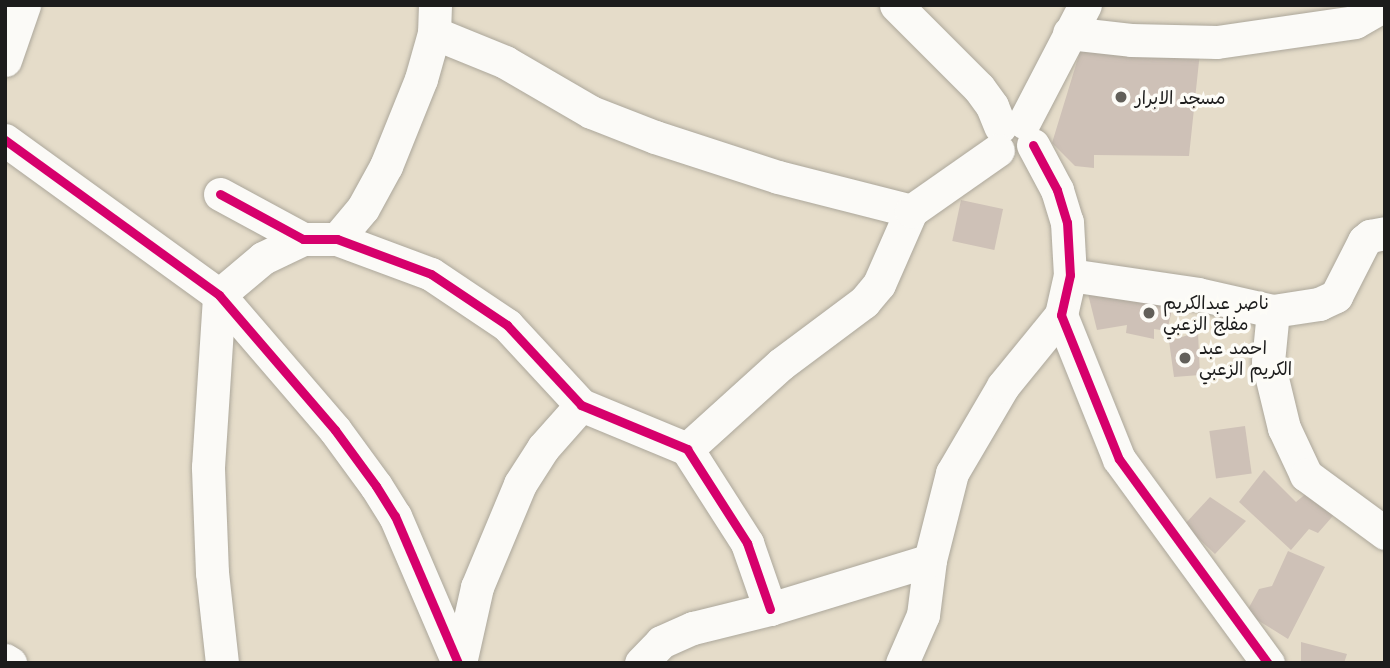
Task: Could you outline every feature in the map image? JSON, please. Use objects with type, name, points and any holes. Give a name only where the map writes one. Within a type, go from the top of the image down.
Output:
[{"type":"street","points":[[5,60],[24,5]]},
{"type":"street","points":[[896,5],[979,88],[1057,190],[1068,222],[1070,275],[1061,315],[1003,386],[952,473],[930,560],[923,615],[902,663]]},
{"type":"street","points":[[687,449],[781,364],[863,302],[879,284],[911,211],[1014,136],[1077,19],[1131,40],[1216,42],[1354,22],[1384,5]]},
{"type":"street","points":[[337,239],[363,208],[386,166],[421,79],[434,19],[591,112],[655,137],[778,177],[911,211]]},
{"type":"street","points":[[5,140],[219,295],[335,430],[376,486],[395,516],[459,663]]},
{"type":"street","points":[[220,194],[303,239]]},
{"type":"street","points":[[1070,275],[1198,294],[1273,311],[1319,304],[1336,296],[1364,241],[1370,236],[1385,233]]},
{"type":"street","points":[[222,663],[212,573],[208,467],[219,295],[263,258],[303,239],[337,239],[431,274],[507,325],[581,405],[687,449],[747,543],[770,609]]},
{"type":"street","points":[[1273,311],[1268,362],[1284,428],[1306,475],[1385,533]]},
{"type":"street","points":[[1061,315],[1119,459],[1268,663]]},
{"type":"street","points":[[459,663],[477,587],[520,484],[543,448],[581,405]]},
{"type":"street","points":[[641,663],[661,642],[693,628],[770,609],[930,560]]},
{"type":"street","points":[[5,660],[10,663]]},
{"type":"building","name":"مسجد الابرار","points":[[1082,45],[1200,52],[1189,156],[1094,155],[1094,168],[1075,166],[1052,143]]},
{"type":"building","points":[[961,200],[1003,209],[994,250],[952,241]]},
{"type":"building","points":[[1088,294],[1174,301],[1167,331],[1154,329],[1154,339],[1126,333],[1127,325],[1097,330]]},
{"type":"building","name":"احمد عبد الكريم الزعبي","points":[[1198,332],[1200,375],[1174,377],[1169,341]]},
{"type":"building","points":[[1245,426],[1252,474],[1216,479],[1209,431]]},
{"type":"building","points":[[1264,470],[1296,502],[1314,487],[1339,509],[1318,533],[1309,529],[1291,550],[1239,502]]},
{"type":"building","points":[[1210,497],[1246,521],[1215,554],[1184,525]]},
{"type":"building","points":[[1288,551],[1325,567],[1288,639],[1246,613],[1259,589],[1272,586]]},
{"type":"building","points":[[1301,642],[1347,654],[1344,663],[1301,663]]},
{"type":"cycle path","points":[[5,140],[219,295],[335,430],[376,486],[395,516],[458,663]]},
{"type":"cycle path","points":[[1033,145],[1057,190],[1067,222],[1070,275],[1061,315],[1119,459],[1268,663]]},
{"type":"cycle path","points":[[220,194],[303,239],[337,239],[431,274],[507,325],[581,405],[687,449],[747,543],[770,609]]},
{"type":"place","name":"مسجد الابرار","points":[[1121,97]]},
{"type":"place","name":"ناصر عبدالكريم مفلج الزعبي","points":[[1149,313]]},
{"type":"place","name":"احمد عبد الكريم الزعبي","points":[[1185,358]]}]
